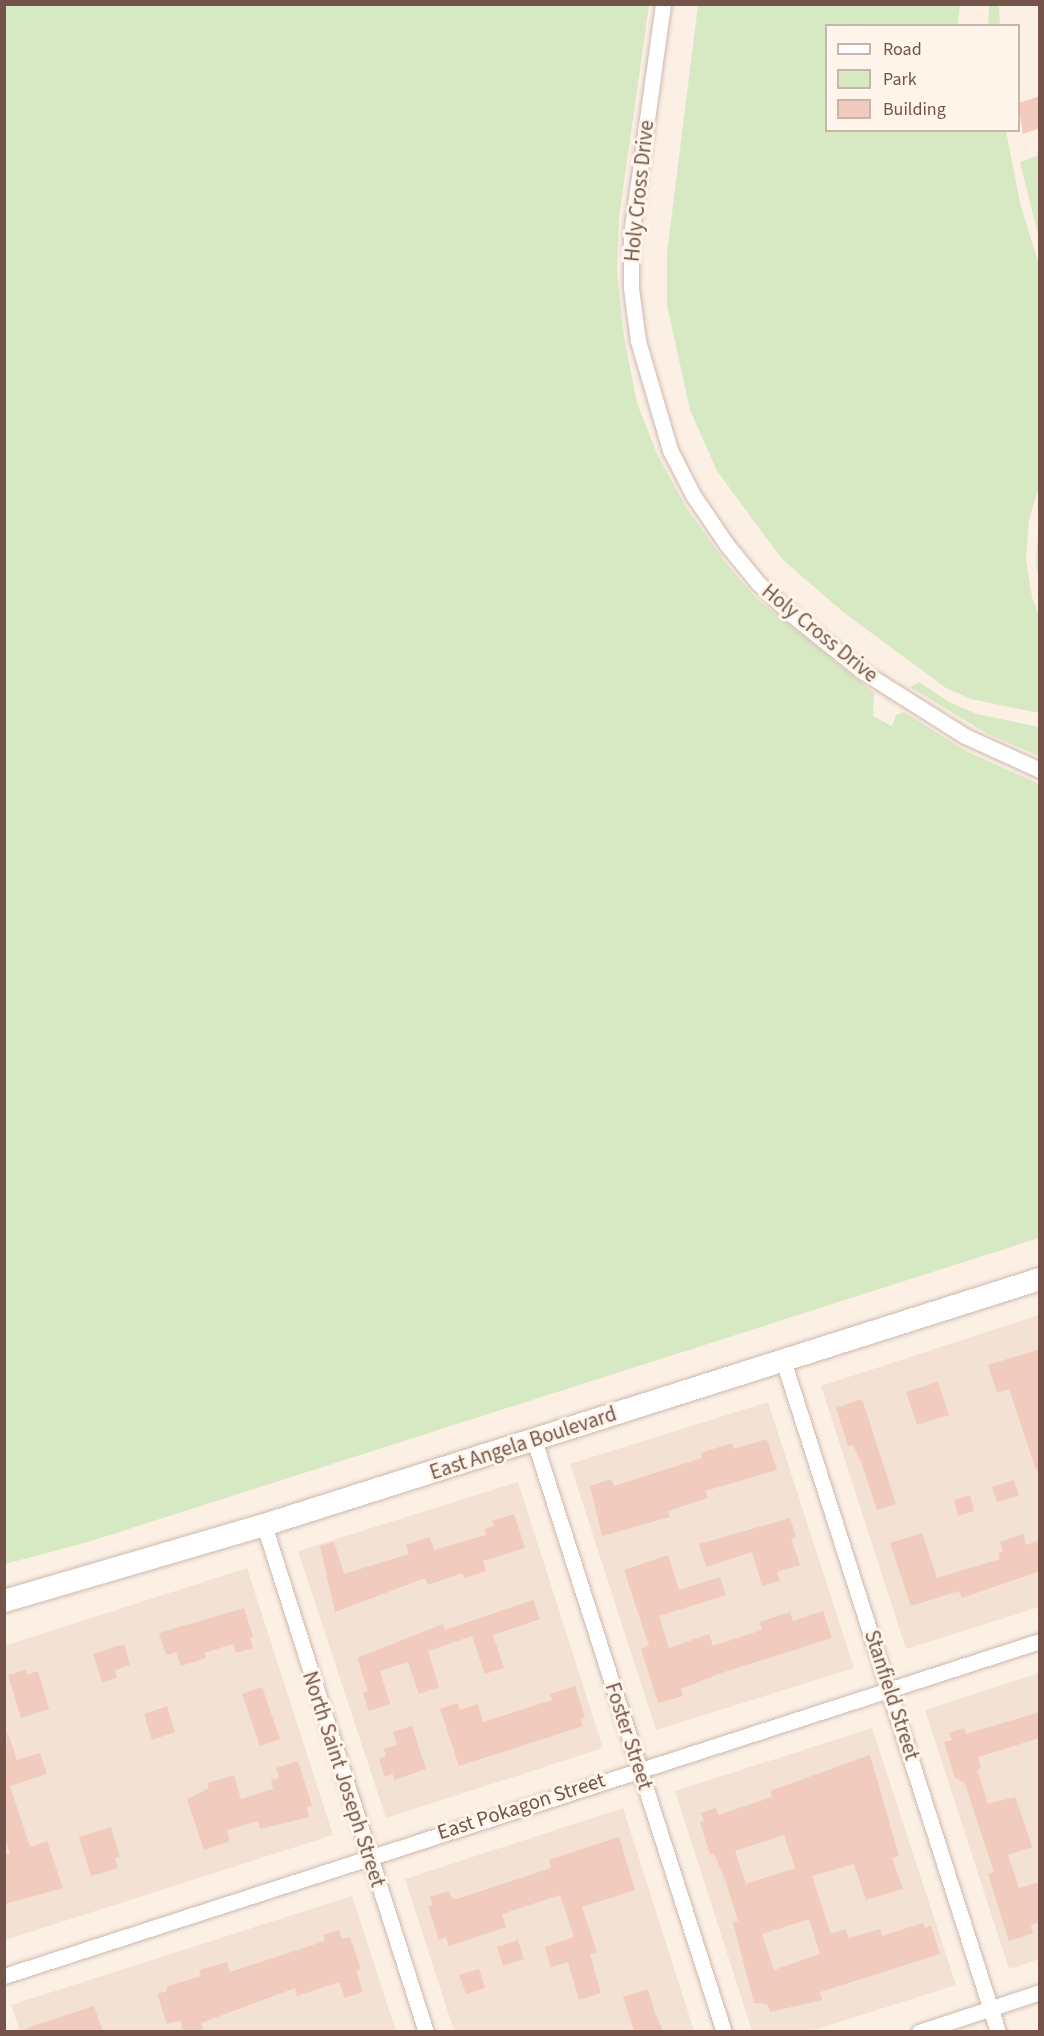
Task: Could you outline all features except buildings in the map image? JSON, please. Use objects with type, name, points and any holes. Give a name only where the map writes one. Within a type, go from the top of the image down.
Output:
[{"type":"main road","name":"East Angela Boulevard","points":[[4,1601],[264,1525],[1040,1279]]},
{"type":"street","name":"Holy Cross Drive","points":[[663,4],[631,234],[631,288],[638,341],[670,450],[693,495],[727,545],[758,584],[791,614],[862,671],[965,736],[1040,770]]},
{"type":"street","name":"Stanfield Street","points":[[783,1360],[890,1688],[998,2031]]},
{"type":"street","name":"Foster Street","points":[[534,1440],[724,2031]]},
{"type":"street","name":"North Saint Joseph Street","points":[[264,1525],[368,1856],[426,2031]]},
{"type":"street","name":"East Pokagon Street","points":[[4,1976],[640,1768],[1040,1641]]},
{"type":"street","points":[[919,2031],[1040,1992]]},
{"type":"shaded area","points":[[1039,1315],[1039,1607],[906,1649],[821,1386]]},
{"type":"shaded area","points":[[768,1402],[854,1668],[656,1730],[570,1464]]},
{"type":"shaded area","points":[[518,1482],[603,1748],[386,1818],[298,1551]]},
{"type":"shaded area","points":[[247,1568],[333,1835],[5,1940],[4,1646]]},
{"type":"shaded area","points":[[1039,1673],[1039,1959],[1009,1969],[925,1710]]},
{"type":"shaded area","points":[[872,1728],[956,1985],[811,2031],[752,2031],[675,1791]]},
{"type":"shaded area","points":[[623,1808],[694,2031],[454,2031],[405,1879]]},
{"type":"shaded area","points":[[352,1896],[396,2031],[20,2031],[11,2005]]},
{"type":"green space","points":[[5,4],[649,5],[619,218],[617,272],[624,337],[637,403],[657,454],[686,507],[726,563],[756,598],[874,693],[873,716],[892,726],[896,715],[904,712],[966,751],[1039,784],[1039,1238],[88,1542],[5,1564]]},
{"type":"green space","points":[[698,5],[960,5],[958,24],[825,24],[825,132],[1006,132],[1021,207],[1039,264],[1040,483],[1029,520],[1026,559],[1032,597],[1039,615],[1039,713],[971,699],[946,688],[843,612],[782,559],[717,471],[690,410],[667,305],[667,253]]},
{"type":"green space","points":[[989,5],[999,5],[1000,24],[988,24]]},
{"type":"green space","points":[[1040,155],[1039,239],[1020,162]]},
{"type":"green space","points":[[1040,516],[1039,582],[1036,563]]},
{"type":"green space","points":[[919,682],[949,702],[977,714],[1039,727],[1039,756],[986,733],[910,687]]}]
